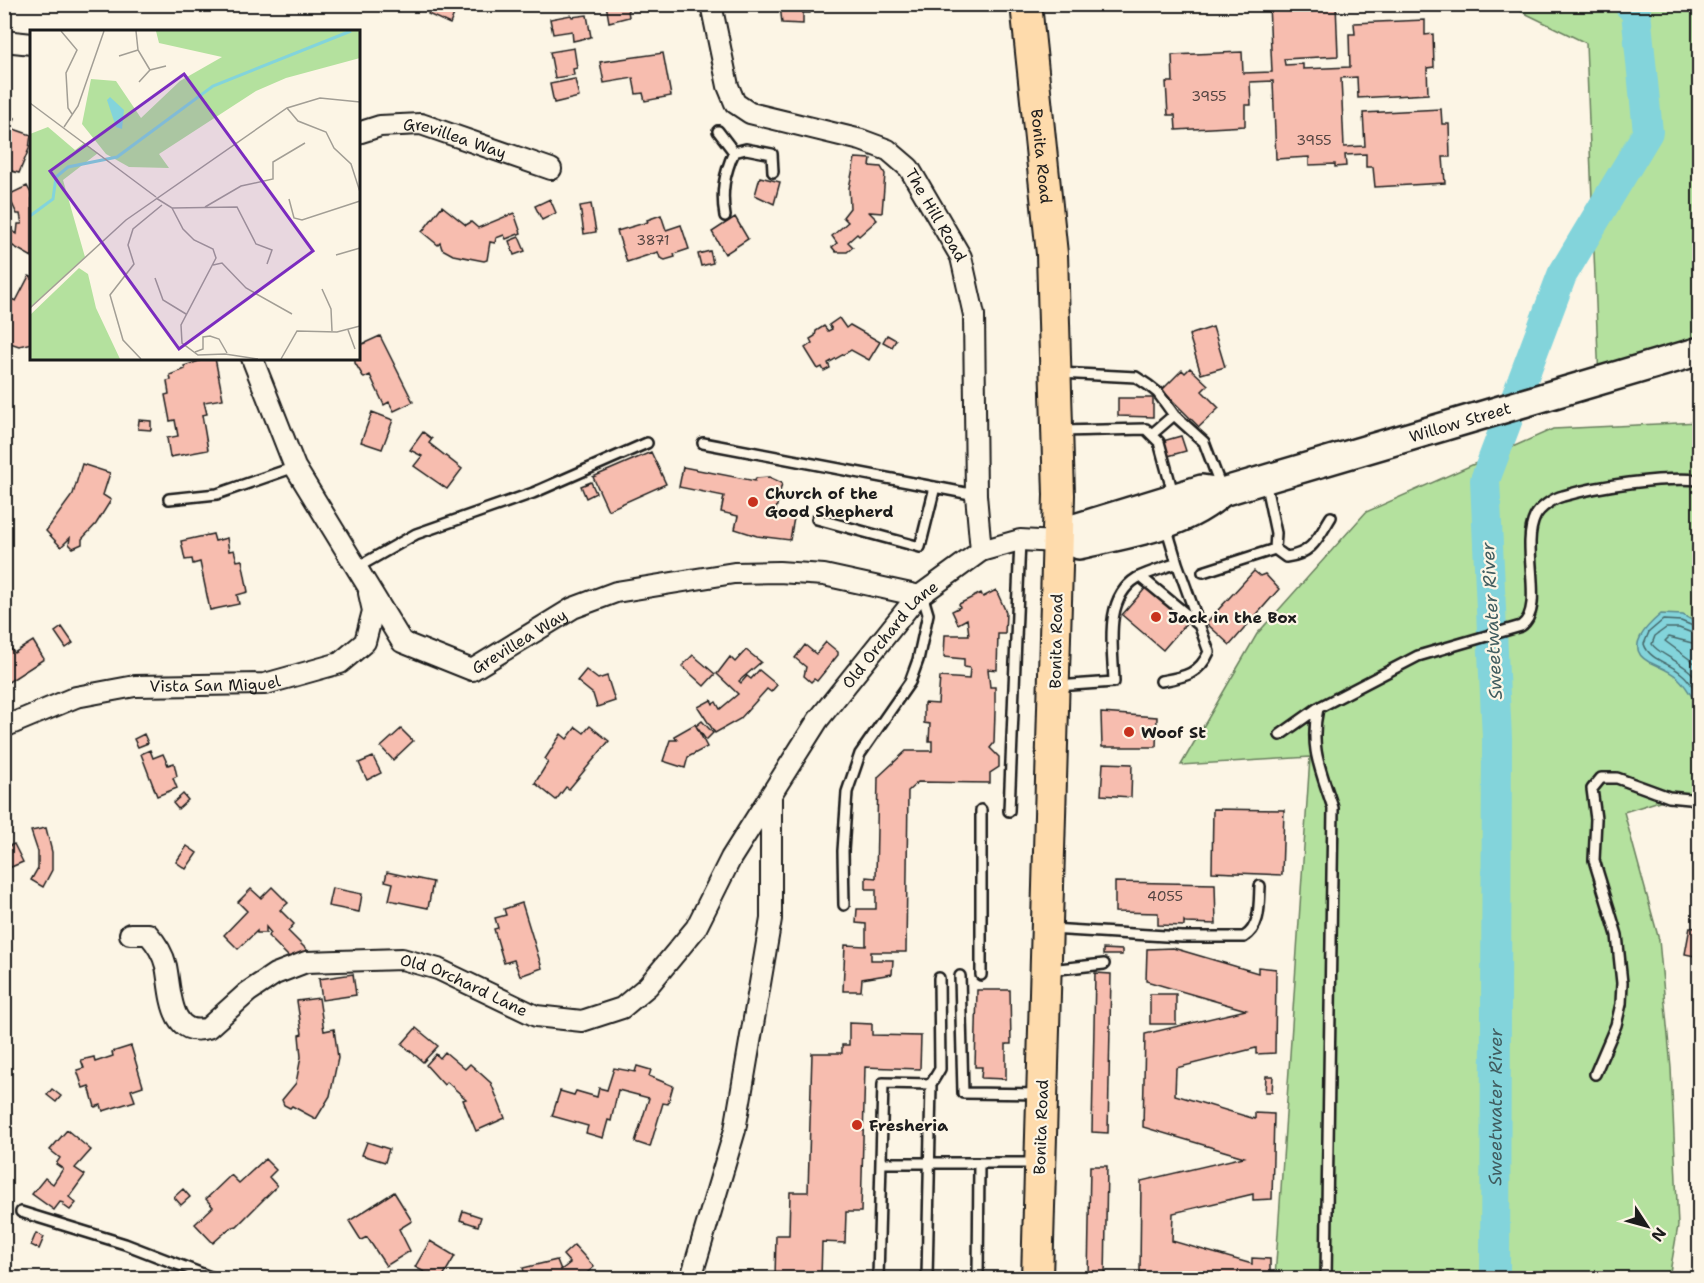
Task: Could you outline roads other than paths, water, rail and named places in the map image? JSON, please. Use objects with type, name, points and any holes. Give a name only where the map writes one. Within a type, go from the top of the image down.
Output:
[{"type":"main road","name":"Bonita Road","points":[[1026,4],[1052,254],[1058,431],[1055,686],[1037,1278]]},
{"type":"main road","name":"Willow Street","points":[[1057,542],[1075,528],[1170,511],[1202,489],[1222,492],[1700,351]]},
{"type":"street","name":"The Hill Road","points":[[711,4],[728,86],[735,103],[750,113],[861,140],[888,150],[909,168],[961,257],[974,315],[976,495],[981,551]]},
{"type":"street","points":[[4,41],[30,44]]},
{"type":"street","name":"Grevillea Way","points":[[360,133],[380,126],[421,124],[551,169]]},
{"type":"street","name":"Grevillea Way","points":[[253,360],[296,467],[367,588],[402,642],[472,670],[573,608],[628,590],[734,573],[779,573],[824,575],[921,595]]},
{"type":"street","name":"Old Orchard Lane","points":[[130,934],[148,934],[157,943],[166,967],[174,1014],[187,1028],[193,1029],[208,1028],[257,986],[275,974],[306,962],[402,959],[438,969],[536,1016],[582,1022],[622,1008],[648,986],[696,928],[731,858],[818,720],[921,595],[981,551],[1020,540],[1057,542]]},
{"type":"street","name":"Vista San Miguel","points":[[4,727],[76,697],[135,686],[265,684],[340,663],[365,642],[373,611],[367,588]]},
{"type":"street","points":[[691,1278],[735,1130],[771,920],[771,797]]},
{"type":"lane","points":[[718,131],[734,152]]},
{"type":"lane","points":[[734,152],[746,149],[772,154],[773,172]]},
{"type":"lane","points":[[725,216],[722,196],[724,181],[734,152]]},
{"type":"lane","points":[[1056,373],[1136,377],[1158,393],[1174,414],[1204,442],[1222,492]]},
{"type":"lane","points":[[1152,434],[1174,414]]},
{"type":"lane","points":[[1058,431],[1146,429],[1159,441],[1177,563],[1198,624],[1207,641],[1209,652],[1204,663],[1196,672],[1184,677],[1161,681]]},
{"type":"lane","points":[[356,568],[416,534],[533,493],[647,443]]},
{"type":"lane","points":[[703,443],[976,495]]},
{"type":"lane","points":[[169,500],[217,494],[296,467]]},
{"type":"lane","points":[[1264,478],[1276,533],[1275,549]]},
{"type":"lane","points":[[1280,735],[1318,708],[1418,656],[1521,626],[1528,621],[1532,610],[1529,548],[1534,518],[1540,510],[1561,496],[1649,481],[1700,480]]},
{"type":"lane","points":[[817,519],[920,547],[935,488]]},
{"type":"lane","points":[[1275,549],[1286,557],[1302,555],[1317,539],[1331,517]]},
{"type":"lane","points":[[1009,811],[1020,540]]},
{"type":"lane","points":[[1203,572],[1275,549]]},
{"type":"lane","points":[[1055,686],[1114,682],[1113,628],[1118,597],[1141,577],[1177,563]]},
{"type":"lane","points":[[1141,577],[1198,624]]},
{"type":"lane","points":[[844,904],[843,851],[847,792],[860,754],[910,682],[918,660],[928,614],[921,595]]},
{"type":"lane","points":[[1318,708],[1313,732],[1316,755],[1333,808],[1326,1278]]},
{"type":"lane","points":[[1595,1074],[1616,1025],[1621,1004],[1622,983],[1621,956],[1614,918],[1594,860],[1596,819],[1592,789],[1601,778],[1617,778],[1669,797],[1700,800]]},
{"type":"lane","points":[[981,810],[981,975]]},
{"type":"lane","points":[[1047,929],[1182,937],[1244,938],[1251,933],[1257,922],[1260,886]]},
{"type":"lane","points":[[1046,970],[1104,964]]},
{"type":"lane","points":[[960,976],[963,1093],[1042,1094]]},
{"type":"lane","points":[[927,1278],[931,1084],[940,1069],[939,978]]},
{"type":"lane","points":[[878,1278],[883,1083],[931,1084]]},
{"type":"lane","points":[[881,1163],[1040,1163]]},
{"type":"lane","points":[[978,1278],[979,1163]]},
{"type":"lane","points":[[21,1212],[124,1244],[213,1278]]},
{"type":"water","points":[[1474,477],[1479,477],[1492,727],[1486,725]]},
{"type":"water","points":[[1661,614],[1683,615],[1699,624],[1699,709],[1678,678],[1649,662],[1638,650],[1640,637]]},
{"type":"waterway","name":"Sweetwater River","points":[[1495,1278],[1497,739],[1485,480],[1562,275],[1648,132],[1636,12],[1628,4]]},
{"type":"place","name":"Church of the Good Shepherd","points":[[753,502]]},
{"type":"place","name":"Jack in the Box","points":[[1156,617]]},
{"type":"place","name":"Woof St","points":[[1129,732]]},
{"type":"place","name":"Fresheria","points":[[857,1125]]}]
